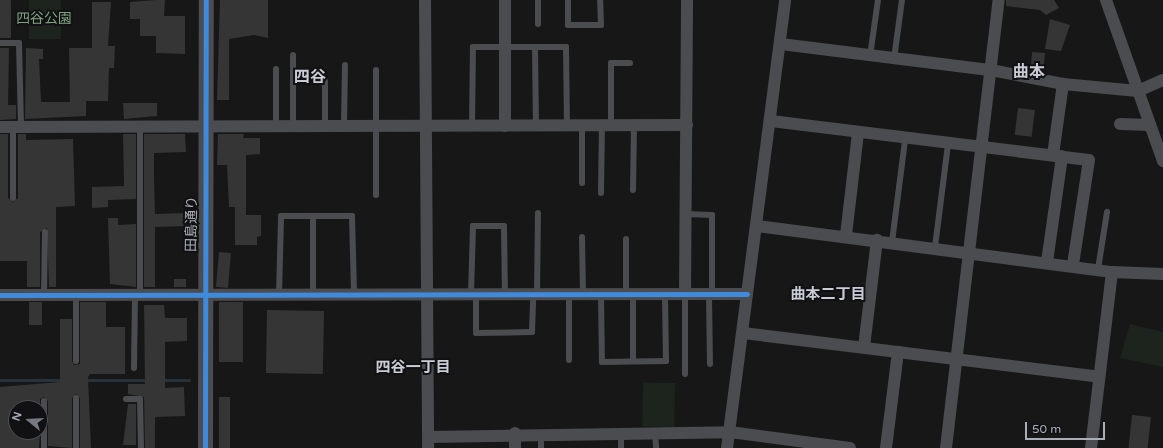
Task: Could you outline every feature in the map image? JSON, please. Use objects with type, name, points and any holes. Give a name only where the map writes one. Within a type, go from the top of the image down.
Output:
[{"type":"street","name":"田島通り","points":[[205,448],[203,295],[206,0]]},
{"type":"street","points":[[425,0],[428,443],[515,433],[655,431],[730,432],[804,445],[848,448]]},
{"type":"street","points":[[504,126],[505,0]]},
{"type":"street","points":[[685,294],[687,0]]},
{"type":"street","points":[[727,448],[781,44],[785,0]]},
{"type":"street","points":[[946,448],[999,0]]},
{"type":"street","points":[[1106,0],[1163,161]]},
{"type":"street","points":[[781,44],[991,70],[1063,84],[1138,90],[1163,80]]},
{"type":"street","points":[[1047,262],[1058,155],[1063,84]]},
{"type":"street","points":[[770,121],[905,140],[1058,155],[1089,160],[1073,266]]},
{"type":"street","points":[[1120,124],[1150,125]]},
{"type":"street","points":[[0,126],[205,127],[687,125]]},
{"type":"street","points":[[846,236],[858,133]]},
{"type":"street","points":[[757,226],[935,247],[1112,272],[1163,274]]},
{"type":"street","points":[[864,347],[876,240]]},
{"type":"street","points":[[1091,448],[1112,272]]},
{"type":"street","points":[[0,295],[747,294]]},
{"type":"street","points":[[743,334],[864,347],[1099,377]]},
{"type":"street","points":[[886,448],[898,352]]},
{"type":"street","points":[[515,433],[515,448]]},
{"type":"lane","points":[[538,0],[538,24]]},
{"type":"lane","points":[[568,0],[568,25],[601,25],[600,0]]},
{"type":"lane","points":[[870,56],[878,0]]},
{"type":"lane","points":[[894,59],[902,0]]},
{"type":"lane","points":[[0,43],[19,43],[17,126],[13,198]]},
{"type":"lane","points":[[472,126],[473,47],[566,47],[567,126]]},
{"type":"lane","points":[[535,47],[536,126]]},
{"type":"lane","points":[[293,55],[293,126]]},
{"type":"lane","points":[[601,192],[611,63],[630,63]]},
{"type":"lane","points":[[344,126],[345,65]]},
{"type":"lane","points":[[276,69],[276,126]]},
{"type":"lane","points":[[376,70],[376,195]]},
{"type":"lane","points":[[325,81],[325,126]]},
{"type":"lane","points":[[582,125],[582,183]]},
{"type":"lane","points":[[633,190],[634,125]]},
{"type":"lane","points":[[134,368],[140,126]]},
{"type":"lane","points":[[892,242],[905,140]]},
{"type":"lane","points":[[935,247],[948,144]]},
{"type":"lane","points":[[1098,269],[1107,212]]},
{"type":"lane","points":[[505,294],[504,226],[473,226],[476,333],[532,332],[538,213]]},
{"type":"lane","points":[[686,214],[712,215],[710,364]]},
{"type":"lane","points":[[280,295],[281,216],[352,216],[354,294]]},
{"type":"lane","points":[[313,216],[313,295]]},
{"type":"lane","points":[[44,295],[45,232]]},
{"type":"lane","points":[[582,237],[583,294]]},
{"type":"lane","points":[[626,239],[633,361]]},
{"type":"lane","points":[[569,294],[569,360]]},
{"type":"lane","points":[[601,294],[602,362],[666,361],[665,294]]},
{"type":"lane","points":[[685,294],[685,374]]},
{"type":"lane","points":[[76,295],[76,361]]},
{"type":"lane","points":[[76,398],[76,448]]},
{"type":"lane","points":[[126,399],[140,399],[141,448]]},
{"type":"lane","points":[[621,431],[621,448]]},
{"type":"lane","points":[[655,431],[656,448]]},
{"type":"lane","points":[[540,448],[541,433]]},
{"type":"green space","name":"四谷公園","points":[[29,0],[61,0],[61,39],[29,39]]},
{"type":"green space","points":[[1130,324],[1163,332],[1163,367],[1120,358]]},
{"type":"green space","points":[[643,382],[675,383],[674,427],[642,426]]},
{"type":"building","points":[[0,0],[11,0],[11,38],[0,38]]},
{"type":"building","points":[[165,0],[164,16],[185,16],[185,54],[156,53],[156,36],[140,36],[140,19],[130,19],[130,2]]},
{"type":"building","points":[[220,0],[268,0],[268,38],[254,35],[229,39],[229,100],[217,100]]},
{"type":"building","points":[[1006,0],[1054,0],[1059,8],[1046,15],[1040,10],[1006,6]]},
{"type":"building","points":[[92,2],[111,2],[108,46],[115,46],[114,68],[109,68],[108,101],[86,101],[86,116],[25,119],[26,48],[43,49],[43,59],[39,59],[41,102],[70,102],[69,48],[92,48]]},
{"type":"building","points":[[1050,19],[1070,25],[1061,51],[1045,49]]},
{"type":"building","points":[[0,48],[9,48],[8,105],[16,105],[16,119],[0,120]]},
{"type":"building","points":[[1032,52],[1045,53],[1044,71],[1031,70]]},
{"type":"building","points":[[123,103],[157,103],[157,116],[124,119]]},
{"type":"building","points":[[1018,108],[1035,110],[1032,137],[1015,135]]},
{"type":"building","points":[[0,134],[8,134],[8,198],[13,202],[18,198],[18,134],[26,134],[26,140],[73,139],[75,206],[56,207],[56,287],[49,287],[47,228],[40,232],[40,287],[27,287],[27,261],[0,261]]},
{"type":"building","points":[[123,134],[136,134],[136,199],[108,200],[108,207],[92,208],[92,187],[124,186]]},
{"type":"building","points":[[144,134],[185,134],[186,152],[154,153],[155,214],[186,213],[187,226],[155,227],[155,287],[144,287]]},
{"type":"building","points":[[218,134],[244,134],[243,138],[260,138],[260,154],[246,155],[246,215],[261,215],[261,236],[257,237],[257,245],[235,245],[235,207],[229,207],[227,165],[217,165]]},
{"type":"building","points":[[108,218],[118,218],[118,225],[136,224],[136,287],[110,284]]},
{"type":"building","points":[[219,252],[231,253],[228,288],[216,287]]},
{"type":"building","points":[[174,279],[186,279],[186,287],[174,287]]},
{"type":"building","points":[[29,302],[42,302],[42,325],[29,325]]},
{"type":"building","points":[[80,302],[106,302],[106,327],[125,327],[125,374],[90,374],[88,377],[91,448],[80,448],[80,398],[76,394],[72,398],[72,448],[48,446],[48,400],[44,397],[40,400],[8,400],[8,440],[40,440],[39,448],[0,448],[0,387],[60,382],[60,319],[72,319],[72,361],[74,365],[80,364]]},
{"type":"building","points":[[219,302],[243,302],[243,362],[219,362]]},
{"type":"building","points":[[144,305],[164,305],[165,318],[187,318],[187,341],[165,342],[165,388],[184,387],[185,416],[155,417],[155,448],[145,448],[144,397],[128,394],[128,384],[145,384]]},
{"type":"building","points":[[267,310],[324,311],[323,374],[266,373]]},
{"type":"building","points":[[219,397],[230,397],[230,448],[219,448]]},
{"type":"building","points":[[128,404],[136,404],[136,445],[123,445]]},
{"type":"building","points":[[1132,415],[1151,417],[1148,448],[1129,448]]},
{"type":"waterway","points":[[0,380],[64,380]]},
{"type":"waterway","points":[[86,380],[148,380]]},
{"type":"waterway","points":[[162,380],[189,380]]},
{"type":"cycle path","points":[[205,448],[206,0]]},
{"type":"cycle path","points":[[0,295],[747,294]]},
{"type":"district","name":"曲本","points":[[1029,72]]},
{"type":"district","name":"四谷","points":[[310,77]]},
{"type":"district","name":"曲本二丁目","points":[[828,295]]},
{"type":"district","name":"四谷一丁目","points":[[413,368]]}]
